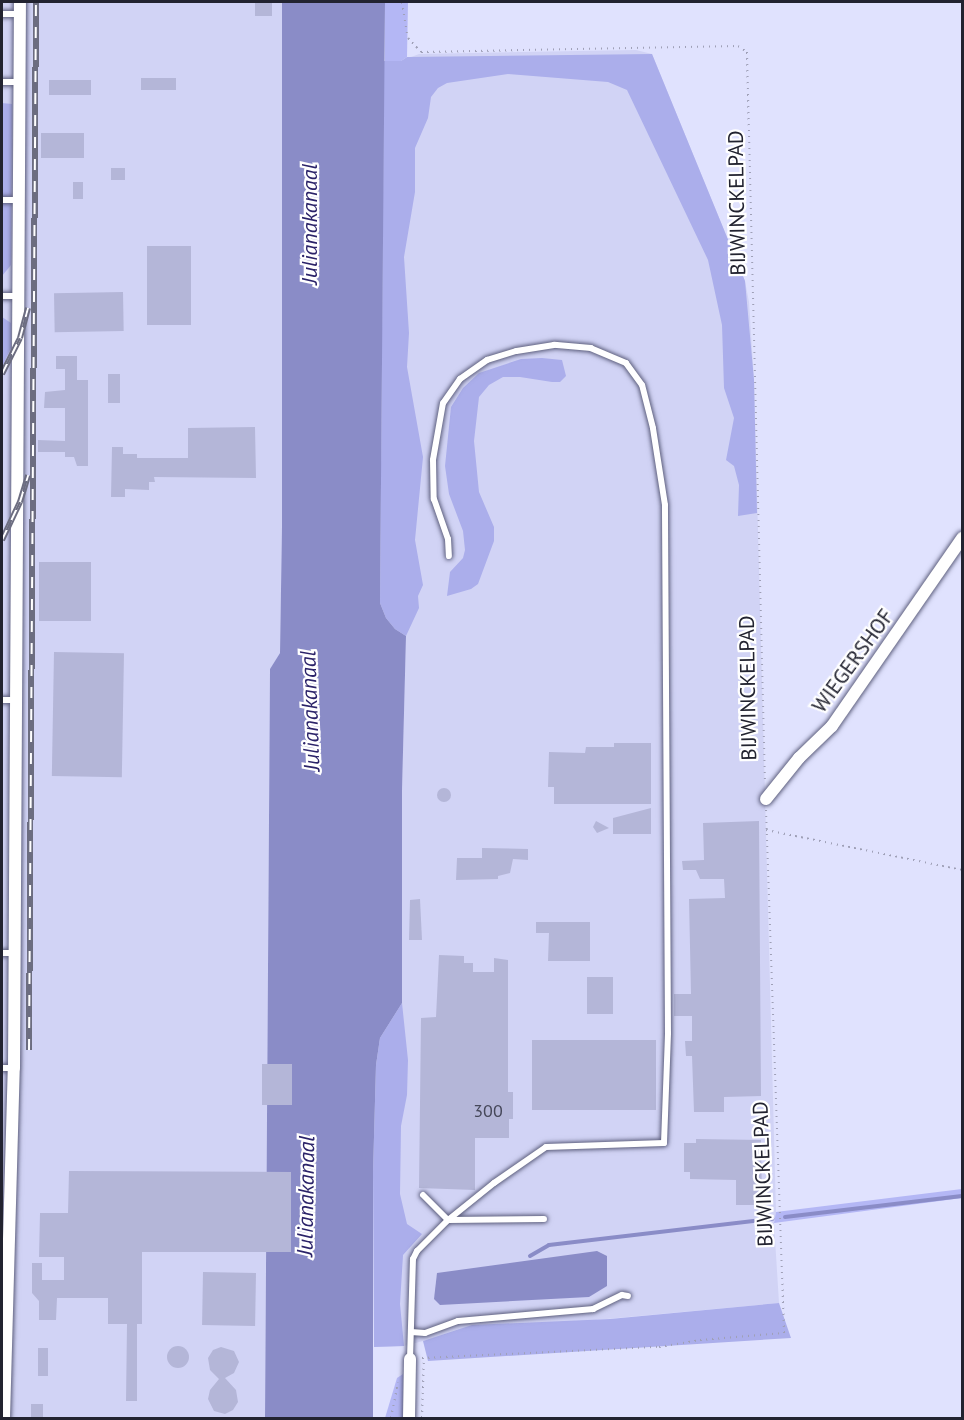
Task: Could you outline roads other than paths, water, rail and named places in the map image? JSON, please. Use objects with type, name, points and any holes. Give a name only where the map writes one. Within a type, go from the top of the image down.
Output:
[{"type":"street","points":[[4,1419],[8,953],[15,700],[20,8]]},
{"type":"street","name":"WIEGERSHOF","points":[[766,799],[799,758],[832,726],[963,538]]},
{"type":"street","points":[[409,1419],[410,1359]]},
{"type":"lane","points":[[2,14],[20,8]]},
{"type":"lane","points":[[2,82],[19,82]]},
{"type":"lane","points":[[2,200],[18,200]]},
{"type":"lane","points":[[2,296],[17,296]]},
{"type":"lane","points":[[410,1359],[412,1259],[448,1220],[546,1147],[664,1143],[669,1033],[665,506],[655,438],[642,385],[626,363],[591,348],[554,345],[516,351],[488,360],[460,379],[443,403],[433,460],[434,499],[448,539],[449,556]]},
{"type":"lane","points":[[2,700],[15,700]]},
{"type":"lane","points":[[423,1195],[448,1220],[544,1219]]},
{"type":"lane","points":[[411,1332],[424,1333],[458,1321],[593,1309],[622,1295],[628,1296]]},
{"type":"water","name":"Julianakanaal","points":[[282,2],[385,2],[380,603],[386,618],[395,629],[406,636],[402,791],[402,1003],[380,1038],[376,1065],[373,1173],[373,1418],[265,1418],[270,669],[280,653],[282,526]]},
{"type":"water","points":[[597,1251],[607,1256],[607,1286],[589,1297],[440,1305],[434,1299],[437,1273]]},
{"type":"waterway","points":[[785,1217],[962,1196]]},
{"type":"waterway","points":[[530,1256],[549,1245],[772,1219]]},
{"type":"railway","points":[[29,1050],[36,2]]},
{"type":"railway","points":[[2,374],[20,338],[28,308]]},
{"type":"railway","points":[[2,540],[20,502],[28,475]]}]
